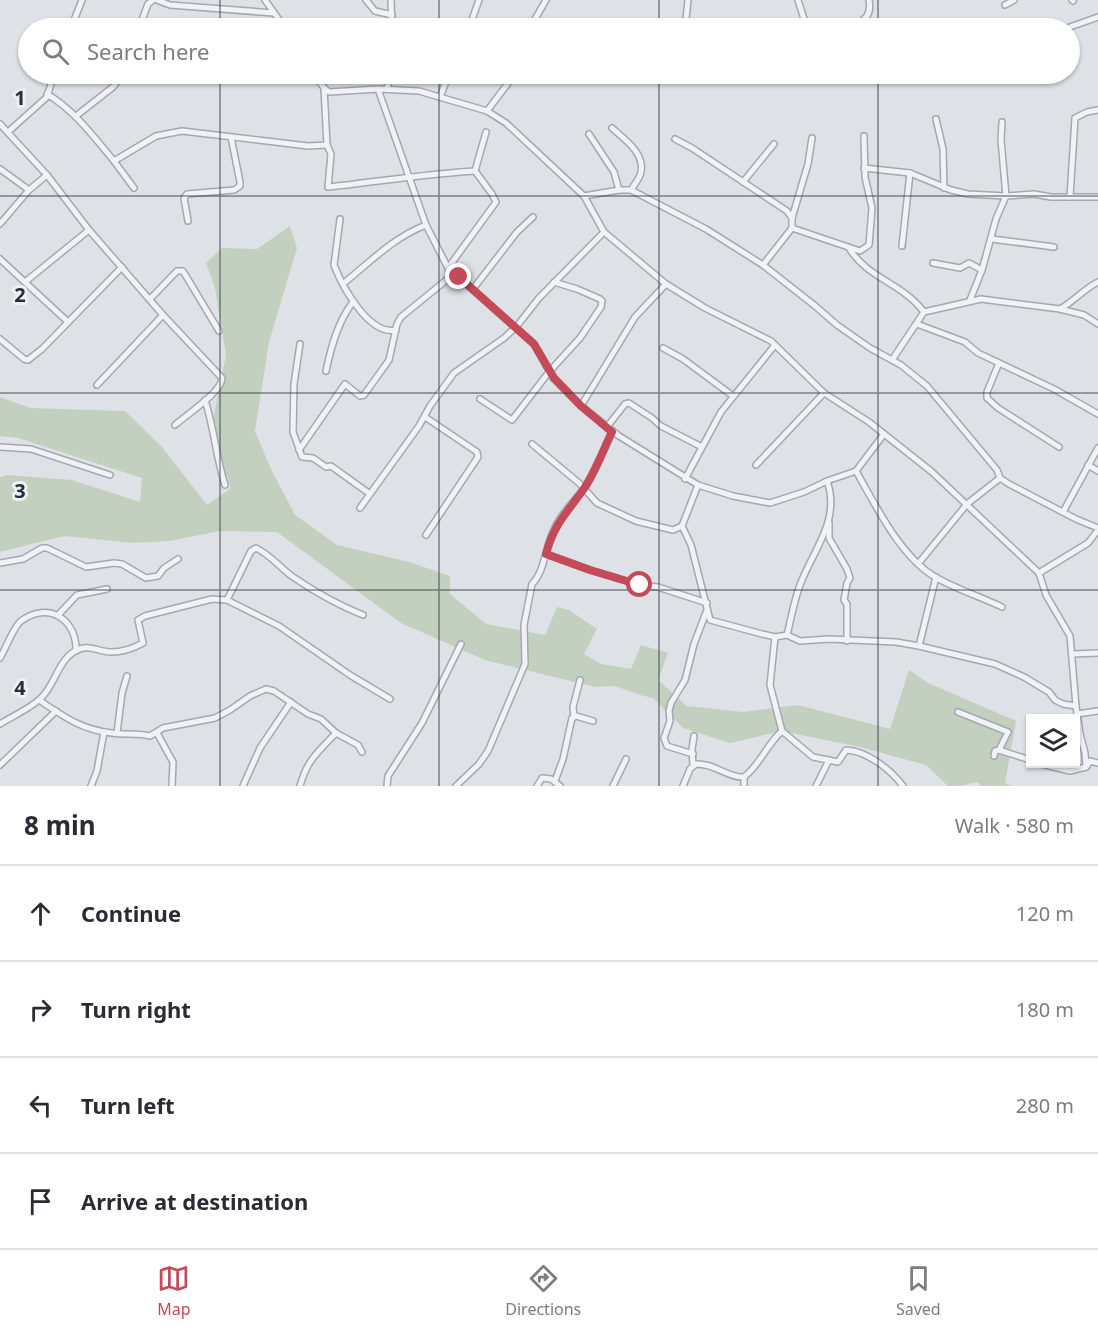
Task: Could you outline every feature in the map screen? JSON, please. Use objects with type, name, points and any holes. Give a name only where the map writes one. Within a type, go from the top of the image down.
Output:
[{"type":"street","points":[[75,18],[82,0]]},
{"type":"street","points":[[143,18],[148,4],[155,0],[170,4],[274,13]]},
{"type":"street","points":[[265,0],[278,18]]},
{"type":"street","points":[[366,0],[375,11],[392,15],[391,0]]},
{"type":"street","points":[[473,18],[479,0]]},
{"type":"street","points":[[536,18],[546,0]]},
{"type":"street","points":[[687,18],[688,0]]},
{"type":"street","points":[[798,0],[804,18]]},
{"type":"street","points":[[867,18],[870,13],[869,0]]},
{"type":"street","points":[[1005,5],[1014,0]]},
{"type":"street","points":[[1080,23],[1098,17]]},
{"type":"street","points":[[8,132],[46,97],[50,84]]},
{"type":"street","points":[[76,116],[115,84]]},
{"type":"street","points":[[321,84],[335,93],[378,89],[419,91],[487,111],[506,123],[584,196],[604,232],[666,284],[705,308],[775,345],[824,393],[884,434],[932,472],[999,538],[1023,557],[1038,573],[1046,595],[1070,636],[1077,714],[1098,711]]},
{"type":"street","points":[[387,89],[388,84]]},
{"type":"street","points":[[440,97],[445,84]]},
{"type":"street","points":[[487,111],[507,84]]},
{"type":"street","points":[[324,88],[327,145],[331,154],[328,187],[389,181],[409,176],[475,171]]},
{"type":"street","points":[[378,89],[426,225],[448,268],[517,326],[537,348],[549,372],[581,406],[609,430],[698,485],[733,496],[770,503],[856,471],[884,434]]},
{"type":"street","points":[[47,94],[76,116],[134,188]]},
{"type":"street","points":[[1070,197],[1075,118],[1098,110]]},
{"type":"street","points":[[936,119],[943,149],[944,188]]},
{"type":"street","points":[[970,300],[992,239],[996,219],[1006,196],[1000,140],[1002,122]]},
{"type":"street","points":[[0,124],[47,175],[89,230],[163,315],[222,378],[219,387],[175,425]]},
{"type":"street","points":[[612,128],[632,146],[640,160],[641,173],[631,190]]},
{"type":"street","points":[[114,161],[163,134],[187,131],[308,146],[327,145]]},
{"type":"street","points":[[475,171],[486,132]]},
{"type":"street","points":[[589,134],[614,172],[619,190]]},
{"type":"street","points":[[855,258],[860,250],[869,245],[872,208],[864,168],[864,136]]},
{"type":"street","points":[[188,221],[184,198],[188,194],[234,190],[240,186],[231,137]]},
{"type":"street","points":[[763,265],[792,228],[792,218],[808,164],[812,138]]},
{"type":"street","points":[[675,139],[787,211],[792,218]]},
{"type":"street","points":[[743,182],[774,144]]},
{"type":"street","points":[[864,168],[910,172],[944,188],[968,194],[1006,196],[1034,194],[1051,198],[1098,197]]},
{"type":"street","points":[[0,169],[29,190]]},
{"type":"street","points":[[448,268],[496,202],[475,171]]},
{"type":"street","points":[[902,246],[910,172]]},
{"type":"street","points":[[0,224],[29,190],[47,175]]},
{"type":"street","points":[[584,196],[631,190],[706,229],[763,265],[814,304],[837,325],[892,360],[927,386],[1000,477],[1009,484],[1098,529],[1088,543],[1038,573]]},
{"type":"street","points":[[473,289],[512,237],[533,217]]},
{"type":"street","points":[[340,219],[334,265],[353,302],[370,321],[387,330],[396,330]]},
{"type":"street","points":[[344,283],[398,239],[411,230],[426,225]]},
{"type":"street","points":[[792,228],[860,250]]},
{"type":"street","points":[[25,282],[89,230]]},
{"type":"street","points":[[360,508],[454,374],[517,326],[554,282],[604,232]]},
{"type":"street","points":[[992,239],[1054,247]]},
{"type":"street","points":[[849,248],[855,258],[911,297],[924,312]]},
{"type":"street","points":[[0,259],[68,322]]},
{"type":"street","points":[[933,263],[960,268],[969,263],[982,270]]},
{"type":"street","points":[[0,339],[28,360],[42,349],[122,267]]},
{"type":"street","points":[[150,299],[177,271],[183,271],[219,331]]},
{"type":"street","points":[[299,450],[345,384],[360,396],[364,395],[389,360],[397,324],[406,312],[455,273]]},
{"type":"street","points":[[480,399],[512,420],[549,372],[580,338],[601,307],[602,302],[577,289],[554,282]]},
{"type":"street","points":[[581,406],[635,317],[666,284]]},
{"type":"street","points":[[1060,309],[1097,284]]},
{"type":"street","points":[[892,360],[924,312],[970,300],[1001,301],[1060,309],[1084,315],[1098,324]]},
{"type":"street","points":[[326,371],[332,342],[347,309],[353,302]]},
{"type":"street","points":[[97,385],[163,315]]},
{"type":"street","points":[[917,324],[964,342],[978,353],[1054,389],[1098,414]]},
{"type":"street","points":[[300,344],[294,384],[293,432],[302,457],[313,458],[326,467],[331,466],[370,494]]},
{"type":"street","points":[[685,478],[721,412],[775,345]]},
{"type":"street","points":[[663,348],[683,359],[733,396]]},
{"type":"street","points":[[999,363],[987,392],[987,398],[998,408],[1059,447]]},
{"type":"street","points":[[756,465],[824,393]]},
{"type":"street","points":[[205,400],[225,485]]},
{"type":"street","points":[[456,786],[488,752],[525,664],[524,625],[532,584],[536,580],[553,531],[583,489],[609,430],[624,404],[629,403],[662,426],[702,447]]},
{"type":"street","points":[[425,417],[477,452],[478,457],[426,535]]},
{"type":"street","points":[[532,444],[579,483],[597,503],[636,521],[673,530],[682,526],[698,485]]},
{"type":"street","points":[[0,447],[31,449],[110,475]]},
{"type":"street","points":[[1063,512],[1098,448]]},
{"type":"street","points":[[1088,465],[1098,471]]},
{"type":"street","points":[[856,471],[881,514],[918,564],[936,577],[1002,607]]},
{"type":"street","points":[[918,564],[967,504],[1000,477]]},
{"type":"street","points":[[788,635],[801,584],[829,521],[832,509],[831,491],[827,481]]},
{"type":"street","points":[[829,521],[829,538],[850,578],[844,600],[847,604],[847,641]]},
{"type":"street","points":[[682,526],[691,545],[710,620],[776,637],[788,635],[800,641],[829,639],[896,642],[919,646],[995,664],[1024,677],[1049,692],[1055,700],[1076,706]]},
{"type":"street","points":[[0,563],[23,559],[42,548],[47,548],[86,567],[122,564],[146,578],[158,576],[164,568],[178,559]]},
{"type":"street","points":[[227,600],[251,551],[256,548],[279,564],[292,577],[328,600],[363,615]]},
{"type":"street","points":[[546,554],[590,570],[640,585],[658,587],[706,603]]},
{"type":"street","points":[[919,646],[936,577]]},
{"type":"street","points":[[58,614],[77,595],[107,589]]},
{"type":"street","points":[[0,724],[39,700],[66,659],[76,651],[86,647],[111,652],[132,648],[143,643],[138,620],[144,615],[212,599],[227,600],[279,626],[350,675],[390,699]]},
{"type":"street","points":[[693,754],[667,746],[663,738],[670,721],[671,703],[685,680],[694,644],[707,610]]},
{"type":"street","points":[[0,658],[16,626],[34,614],[45,611],[58,614],[68,626],[76,640],[76,651]]},
{"type":"street","points":[[776,637],[770,685],[782,731],[813,757],[838,762],[846,750],[857,750],[890,770],[903,786]]},
{"type":"street","points":[[387,786],[388,776],[422,723],[462,644]]},
{"type":"street","points":[[1073,654],[1098,653]]},
{"type":"street","points":[[117,733],[122,693],[127,676]]},
{"type":"street","points":[[555,781],[569,739],[571,720],[574,717],[573,706],[580,680]]},
{"type":"street","points":[[39,700],[84,728],[150,736],[163,728],[215,718],[261,690],[274,691],[308,714],[321,719],[336,733],[358,746],[362,752]]},
{"type":"street","points":[[243,786],[260,748],[291,702]]},
{"type":"street","points":[[0,765],[56,711]]},
{"type":"street","points":[[958,712],[1008,732],[994,756]]},
{"type":"street","points":[[574,717],[593,721]]},
{"type":"street","points":[[1080,729],[1086,767]]},
{"type":"street","points":[[744,786],[744,777],[782,731]]},
{"type":"street","points":[[91,786],[97,771],[104,732]]},
{"type":"street","points":[[157,733],[173,762],[172,786]]},
{"type":"street","points":[[300,786],[310,760],[336,733]]},
{"type":"street","points":[[683,786],[693,765],[694,736]]},
{"type":"street","points":[[999,750],[1026,759]]},
{"type":"street","points":[[614,786],[626,759]]},
{"type":"street","points":[[816,786],[829,760]]},
{"type":"street","points":[[1058,768],[1070,771],[1086,767],[1090,761],[1098,763]]},
{"type":"street","points":[[693,765],[702,764],[737,777],[744,777]]},
{"type":"street","points":[[537,786],[542,778],[549,778],[560,786]]},
{"type":"green space","points":[[290,226],[297,248],[269,342],[255,431],[271,469],[295,515],[337,545],[409,562],[450,576],[450,594],[486,624],[545,635],[557,607],[569,610],[597,629],[584,654],[601,664],[631,669],[641,645],[668,653],[658,680],[687,706],[743,712],[798,705],[890,729],[909,670],[928,683],[1016,721],[1005,783],[1011,786],[982,786],[977,782],[948,786],[926,765],[860,747],[781,731],[730,743],[683,728],[653,698],[615,686],[595,687],[485,660],[401,623],[277,532],[220,531],[169,541],[134,543],[64,536],[0,552],[0,477],[7,475],[72,480],[140,502],[142,478],[18,438],[0,436],[0,397],[30,408],[125,411],[162,447],[207,505],[231,488],[211,429],[226,355],[215,288],[206,263],[222,248],[257,249]]},
{"type":"route","points":[[459,277],[517,326],[541,353],[554,378],[581,406],[612,432],[583,489],[553,531],[546,554],[640,585]]}]
